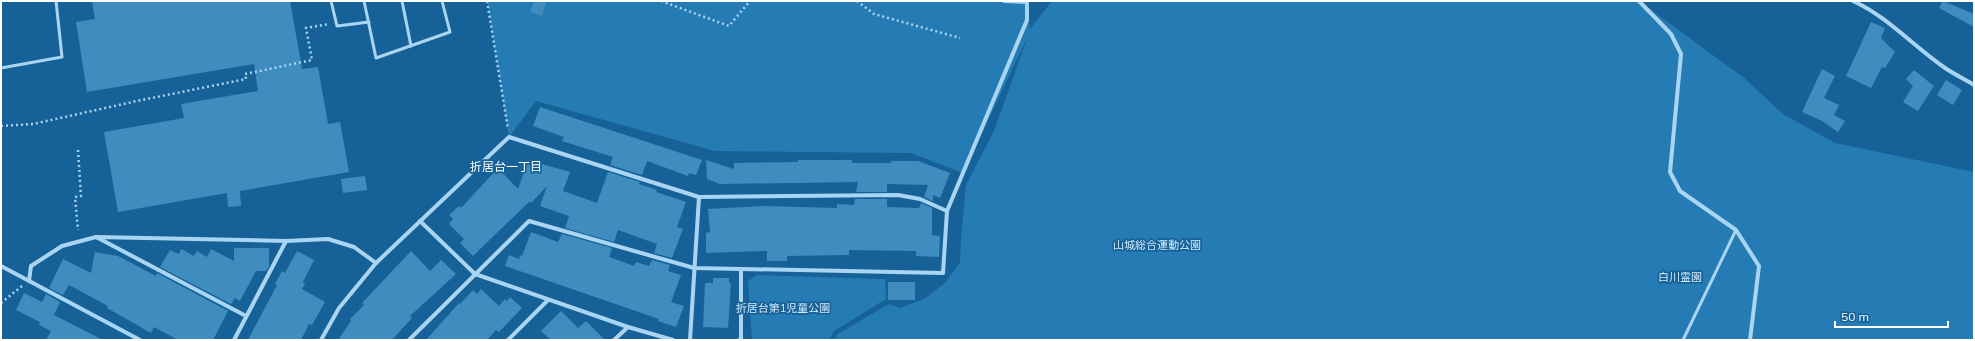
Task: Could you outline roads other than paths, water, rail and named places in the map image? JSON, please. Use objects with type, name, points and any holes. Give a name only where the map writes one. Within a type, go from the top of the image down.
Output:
[{"type":"street","points":[[408,340],[529,220],[694,268],[943,273],[947,211],[1027,20],[1027,1],[1004,1]]},
{"type":"street","points":[[1639,1],[1671,34],[1681,54],[1670,172],[1680,191],[1736,230],[1759,266],[1750,340]]},
{"type":"street","points":[[1853,1],[1866,7],[1899,30],[1945,68],[1974,85]]},
{"type":"street","points":[[321,340],[339,308],[376,263],[509,136],[699,197],[898,195],[920,199],[947,211]]},
{"type":"street","points":[[690,340],[699,197]]},
{"type":"street","points":[[420,221],[475,274],[628,327],[673,340]]},
{"type":"street","points":[[29,281],[31,266],[62,246],[96,237],[286,241],[328,239],[354,247],[376,263]]},
{"type":"street","points":[[96,237],[246,316]]},
{"type":"street","points":[[234,340],[286,241]]},
{"type":"street","points":[[1,266],[140,340]]},
{"type":"street","points":[[739,340],[741,340],[741,269]]},
{"type":"street","points":[[508,340],[548,300]]},
{"type":"street","points":[[614,340],[628,327]]},
{"type":"lane","points":[[1,68],[62,57],[56,1]]},
{"type":"lane","points":[[331,1],[337,26],[368,22]]},
{"type":"lane","points":[[364,1],[376,58],[450,32],[442,1]]},
{"type":"lane","points":[[402,1],[411,46]]},
{"type":"lane","points":[[1683,340],[1736,230]]},
{"type":"district","name":"折居台一丁目","points":[[506,166]]},
{"type":"park label","name":"山城総合運動公園","points":[[1157,245]]},
{"type":"park label","name":"白川霊園","points":[[1680,277]]},
{"type":"park label","name":"折居台第1児童公園","points":[[783,308]]}]
